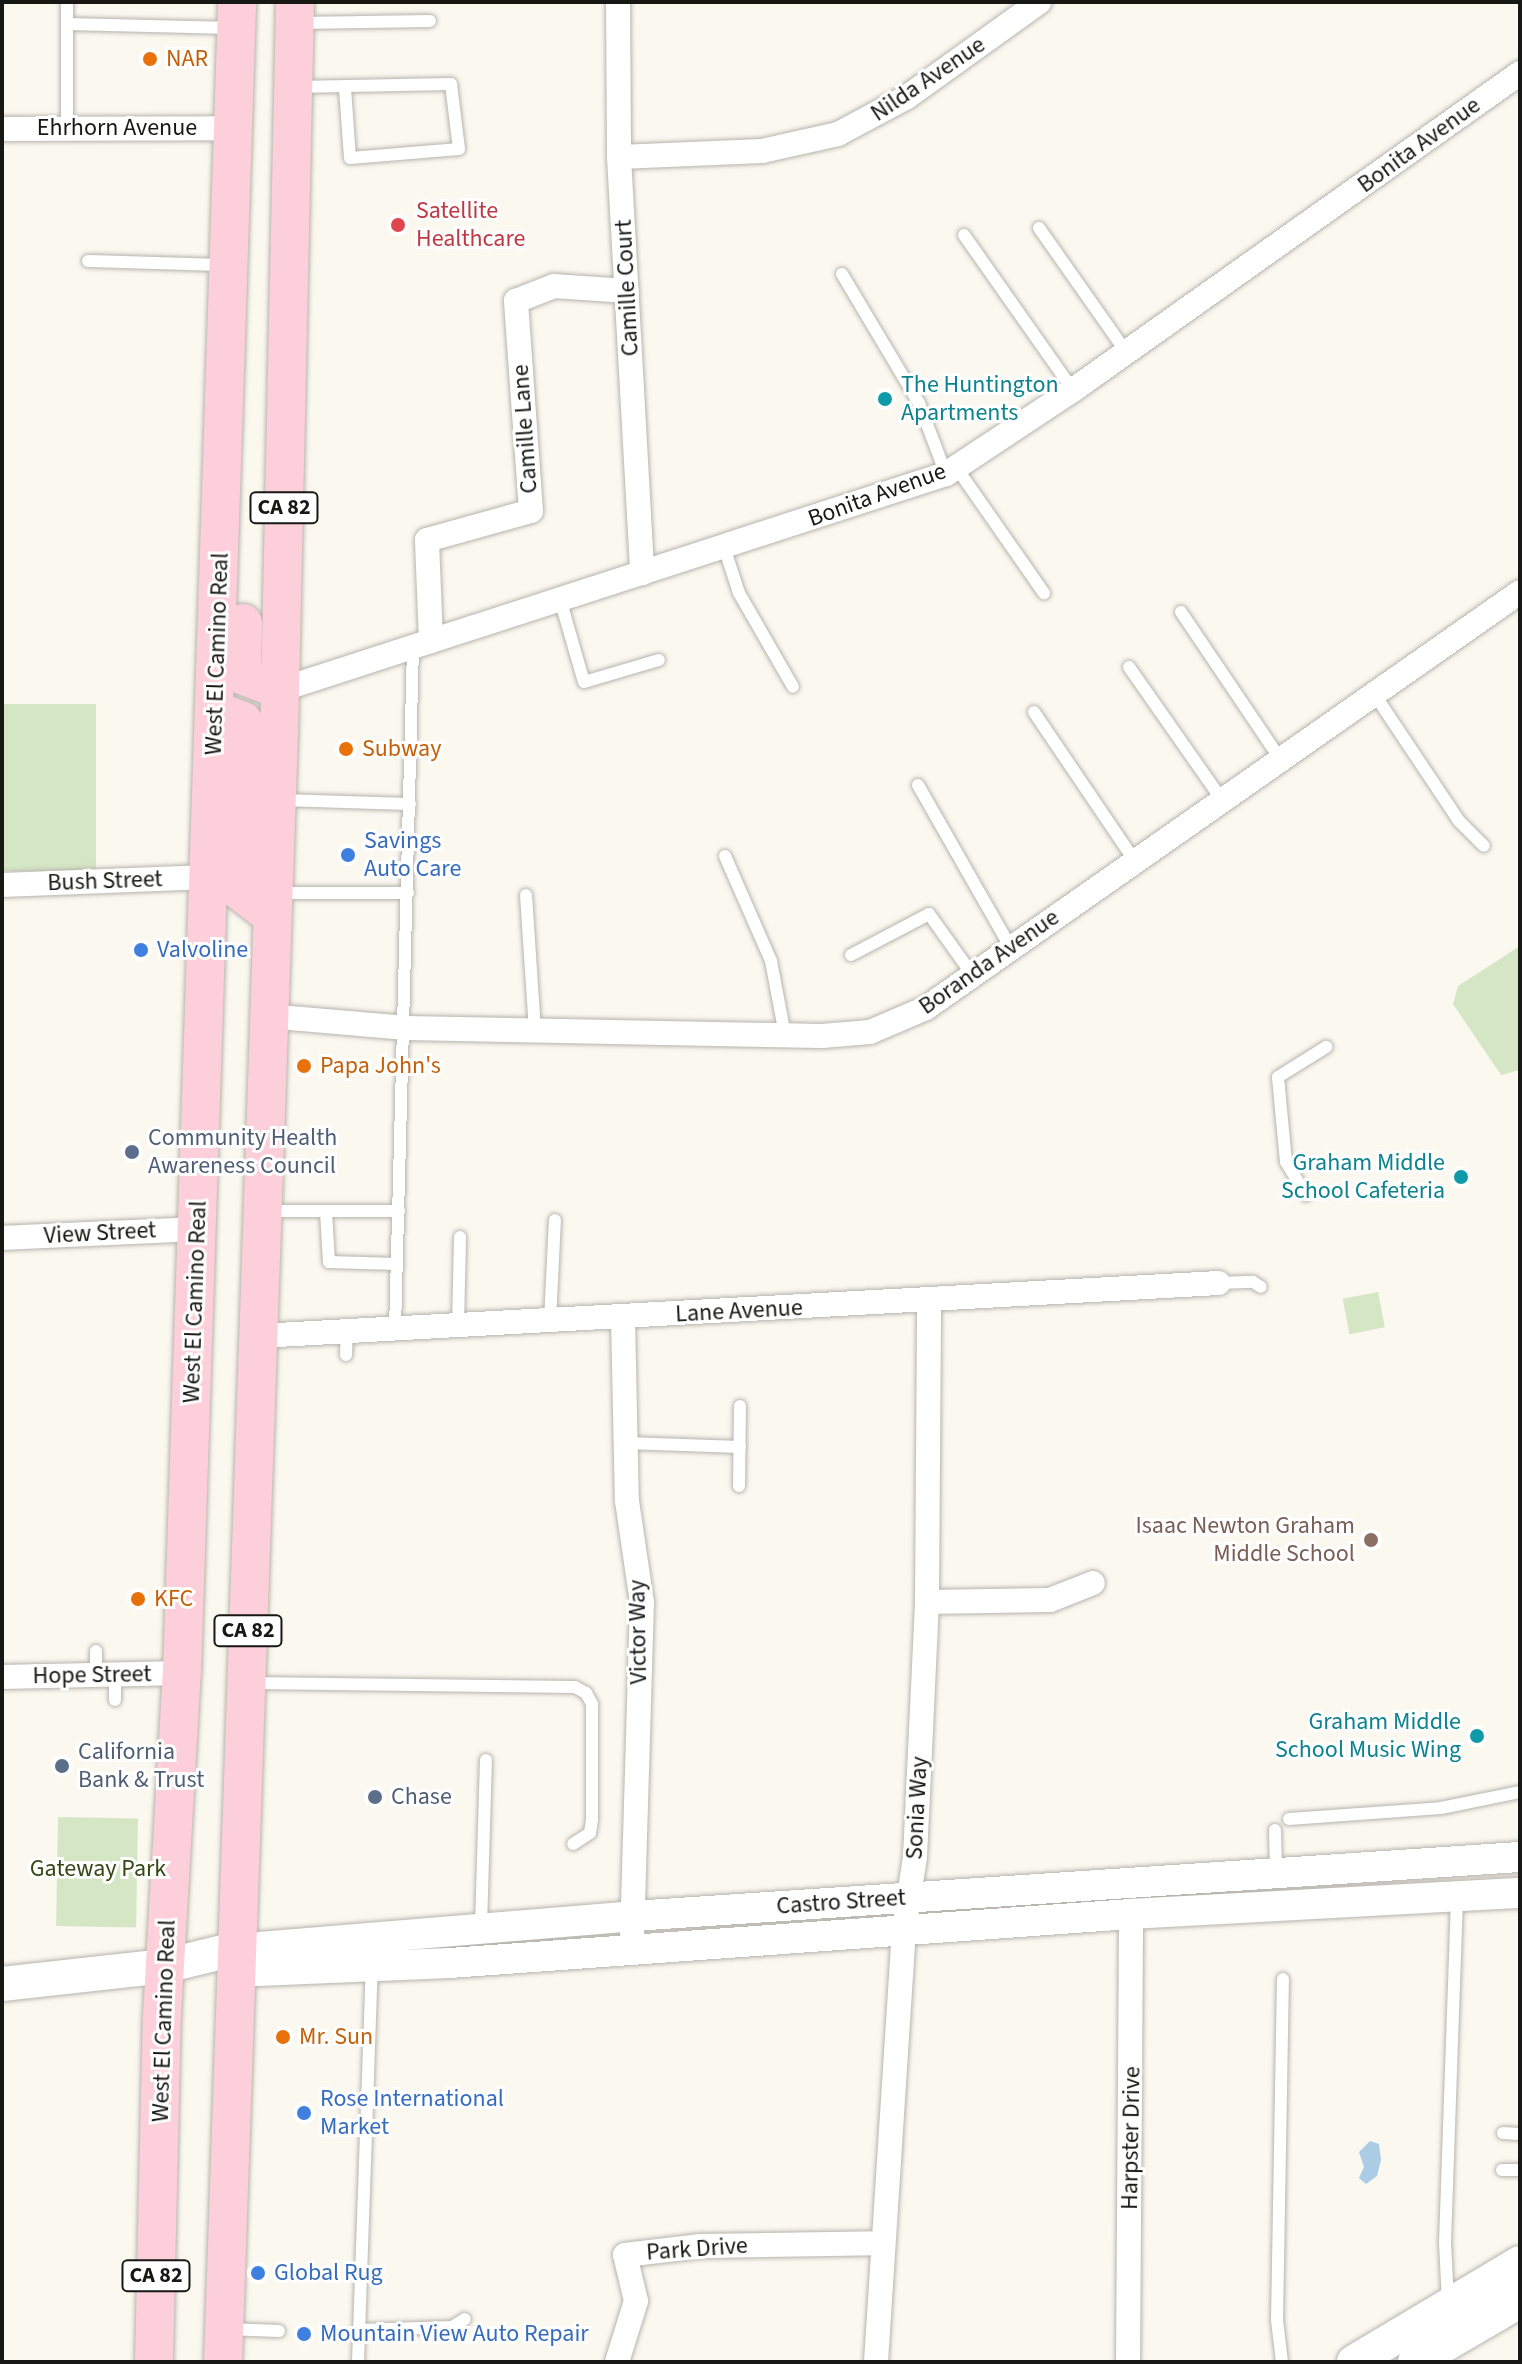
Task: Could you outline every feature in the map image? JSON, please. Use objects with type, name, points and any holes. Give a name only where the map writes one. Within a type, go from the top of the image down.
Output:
[{"type":"main road","name":"CA 82","points":[[223,2345],[234,1960],[246,1683],[260,1468],[262,1211],[277,800],[295,12]]},
{"type":"main road","name":"West El Camino Real","points":[[154,2362],[150,2302],[169,1798],[182,1673],[179,1558],[197,1229],[236,15]]},
{"type":"main road","points":[[229,283],[248,333],[242,675],[280,690]]},
{"type":"main road","points":[[214,710],[243,721],[237,889],[273,904]]},
{"type":"main road","name":"Castro Street","points":[[2,1984],[234,1960]]},
{"type":"main road","points":[[1354,2362],[1520,2263]]},
{"type":"main road","points":[[1415,2362],[1520,2301]]},
{"type":"street","name":"Camille Court","points":[[618,2],[619,157],[642,573]]},
{"type":"street","name":"Nilda Avenue","points":[[619,157],[762,151],[838,134],[907,97],[1039,2]]},
{"type":"street","name":"Bonita Avenue","points":[[280,690],[951,471],[1073,390],[1520,73]]},
{"type":"street","name":"Ehrhorn Avenue","points":[[2,129],[232,128]]},
{"type":"street","name":"Camille Lane","points":[[422,644],[427,540],[531,511],[516,301],[554,286],[627,291]]},
{"type":"street","name":"Boranda Avenue","points":[[267,1016],[406,1028],[785,1035],[870,1032],[926,1008],[1010,946],[1520,592]]},
{"type":"street","name":"Bush Street","points":[[2,885],[209,877]]},
{"type":"street","name":"View Street","points":[[2,1238],[197,1229]]},
{"type":"street","name":"Lane Avenue","points":[[259,1336],[346,1343],[395,1330],[1219,1283]]},
{"type":"street","name":"Sonia Way","points":[[876,2362],[881,2243],[904,1929],[911,1897],[927,1602],[929,1301]]},
{"type":"street","name":"Victor Way","points":[[623,1317],[627,1501],[642,1602],[632,1948]]},
{"type":"street","points":[[927,1602],[1050,1600],[1093,1583]]},
{"type":"street","name":"Hope Street","points":[[2,1677],[102,1667],[182,1673]]},
{"type":"street","name":"Castro Street","points":[[234,1960],[481,1927],[1520,1857]]},
{"type":"street","name":"Castro Street","points":[[234,1960],[372,1966],[1131,1914],[1520,1893]]},
{"type":"street","name":"Harpster Drive","points":[[1128,2362],[1131,1914]]},
{"type":"street","name":"Park Drive","points":[[617,2362],[636,2301],[625,2255],[700,2246],[881,2243]]},
{"type":"lane","points":[[67,2],[67,129]]},
{"type":"lane","points":[[295,12],[430,21]]},
{"type":"lane","points":[[67,24],[236,15]]},
{"type":"lane","points":[[293,87],[345,89],[451,84],[459,149],[350,158],[345,89]]},
{"type":"lane","points":[[1039,228],[1126,352]]},
{"type":"lane","points":[[964,235],[1073,390]]},
{"type":"lane","points":[[88,261],[229,283]]},
{"type":"lane","points":[[842,274],[919,403],[951,471],[1044,593]]},
{"type":"lane","points":[[724,547],[739,593],[793,687]]},
{"type":"lane","points":[[560,599],[584,682],[659,660]]},
{"type":"lane","points":[[1181,612],[1281,760]]},
{"type":"lane","points":[[395,1330],[410,804],[422,644]]},
{"type":"lane","points":[[1129,667],[1222,800]]},
{"type":"lane","points":[[1375,695],[1459,821],[1484,846]]},
{"type":"lane","points":[[1034,712],[1135,861]]},
{"type":"lane","points":[[918,785],[1010,946]]},
{"type":"lane","points":[[277,800],[410,804]]},
{"type":"lane","points":[[725,856],[771,961],[785,1035]]},
{"type":"lane","points":[[273,904],[408,893]]},
{"type":"lane","points":[[526,895],[535,1031]]},
{"type":"lane","points":[[851,955],[929,914],[972,974]]},
{"type":"lane","points":[[1306,1195],[1286,1162],[1278,1077],[1326,1047]]},
{"type":"lane","points":[[262,1211],[399,1211]]},
{"type":"lane","points":[[326,1212],[329,1262],[397,1264]]},
{"type":"lane","points":[[550,1321],[555,1220]]},
{"type":"lane","points":[[458,1326],[460,1237]]},
{"type":"lane","points":[[1219,1283],[1253,1282],[1261,1287]]},
{"type":"lane","points":[[739,1486],[740,1406]]},
{"type":"lane","points":[[626,1443],[740,1447]]},
{"type":"lane","points":[[102,1667],[115,1700]]},
{"type":"lane","points":[[246,1683],[575,1687],[586,1693],[592,1704],[592,1820],[590,1833],[573,1844]]},
{"type":"lane","points":[[481,1927],[486,1760]]},
{"type":"lane","points":[[1289,1819],[1441,1808],[1520,1792]]},
{"type":"lane","points":[[1275,1830],[1276,1873]]},
{"type":"lane","points":[[1448,2306],[1445,2242],[1457,1896]]},
{"type":"lane","points":[[358,2362],[372,1966]]},
{"type":"lane","points":[[1282,2362],[1277,2320],[1283,1979]]},
{"type":"lane","points":[[1503,2133],[1520,2134]]},
{"type":"lane","points":[[1502,2170],[1520,2170]]},
{"type":"lane","points":[[359,2330],[452,2327],[465,2319]]},
{"type":"lane","points":[[223,2345],[279,2331]]},
{"type":"green space","points":[[2,704],[96,704],[96,871],[2,871]]},
{"type":"green space","points":[[1520,946],[1520,1070],[1501,1075],[1453,1004],[1458,986]]},
{"type":"green space","points":[[1378,1292],[1385,1327],[1350,1334],[1343,1299]]},
{"type":"green space","name":"Gateway Park","points":[[58,1817],[138,1818],[136,1927],[56,1926]]},
{"type":"water","points":[[1370,2141],[1379,2144],[1381,2160],[1377,2176],[1366,2184],[1359,2178],[1364,2167],[1359,2152]]},
{"type":"place","name":"NAR","points":[[150,59]]},
{"type":"place","name":"Satellite Healthcare","points":[[398,225]]},
{"type":"place","name":"The Huntington Apartments","points":[[885,399]]},
{"type":"place","name":"Subway","points":[[346,749]]},
{"type":"place","name":"Savings Auto Care","points":[[348,855]]},
{"type":"place","name":"Valvoline","points":[[141,950]]},
{"type":"place","name":"Papa John's","points":[[304,1066]]},
{"type":"place","name":"Community Health Awareness Council","points":[[132,1152]]},
{"type":"place","name":"Graham Middle School Cafeteria","points":[[1461,1177]]},
{"type":"place","name":"Isaac Newton Graham Middle School","points":[[1371,1540]]},
{"type":"place","name":"KFC","points":[[138,1599]]},
{"type":"place","name":"Graham Middle School Music Wing","points":[[1477,1736]]},
{"type":"place","name":"California Bank & Trust","points":[[62,1766]]},
{"type":"place","name":"Chase","points":[[375,1797]]},
{"type":"place","name":"Mr. Sun","points":[[283,2037]]},
{"type":"place","name":"Rose International Market","points":[[304,2113]]},
{"type":"place","name":"Global Rug","points":[[258,2273]]},
{"type":"place","name":"Mountain View Auto Repair","points":[[304,2334]]}]
